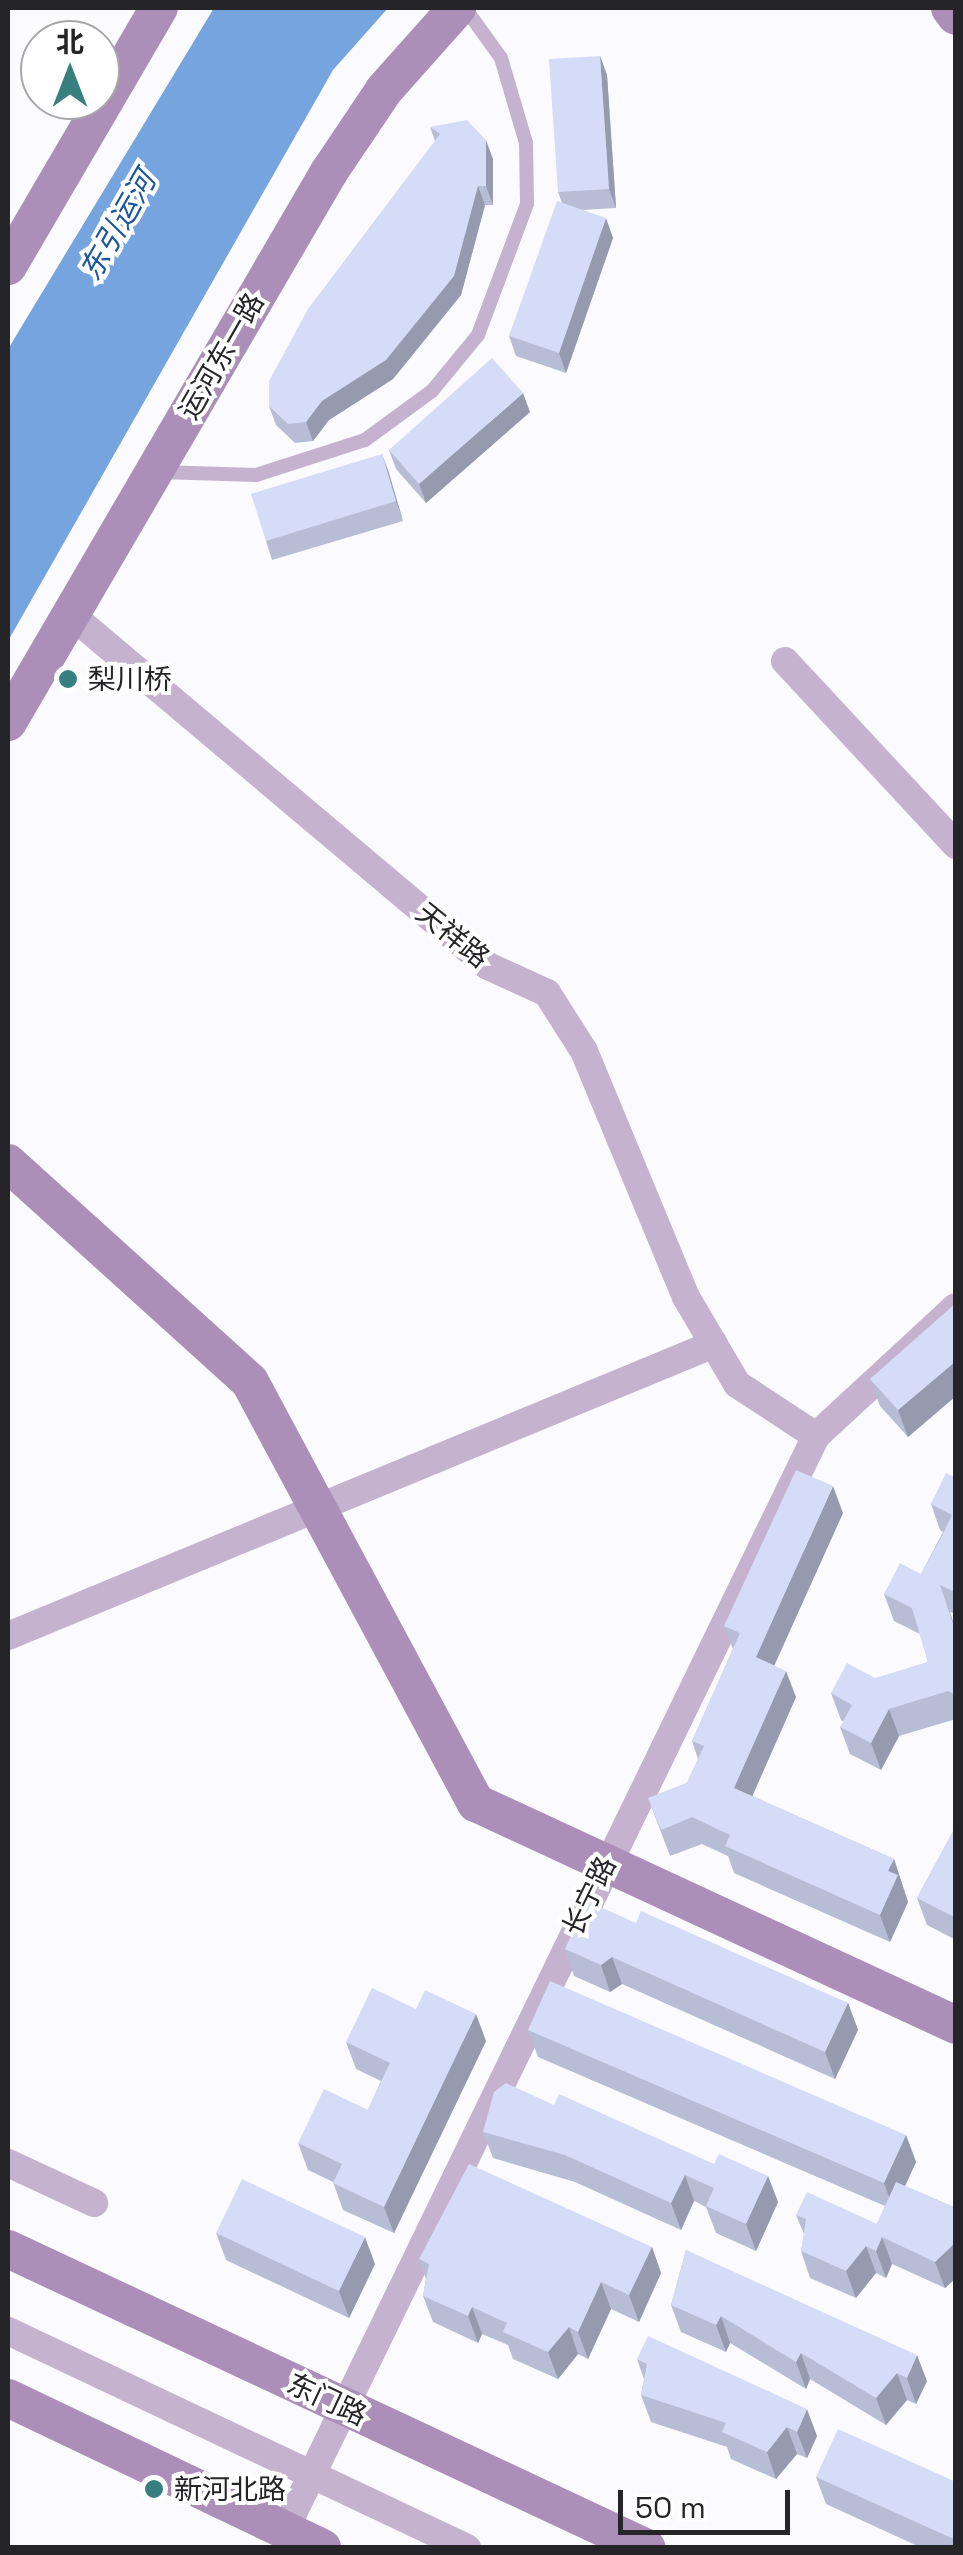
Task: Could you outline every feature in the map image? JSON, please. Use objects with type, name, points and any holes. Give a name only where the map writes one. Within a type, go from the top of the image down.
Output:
[{"type":"street","points":[[8,266],[159,8]]},
{"type":"street","name":"运河东一路","points":[[8,722],[354,133],[457,8]]},
{"type":"street","points":[[950,8],[956,16]]},
{"type":"street","name":"天祥路","points":[[70,613],[488,966],[546,993],[584,1050],[714,1344],[737,1384],[816,1436]]},
{"type":"street","points":[[786,661],[956,845]]},
{"type":"street","points":[[8,1163],[250,1382],[476,1803],[956,2025]]},
{"type":"street","name":"长宁路","points":[[286,2530],[604,1863],[816,1436],[956,1307]]},
{"type":"street","points":[[8,1636],[714,1344]]},
{"type":"street","points":[[8,2162],[94,2203]]},
{"type":"street","name":"东门路","points":[[8,2249],[648,2548]]},
{"type":"street","points":[[8,2331],[467,2548]]},
{"type":"street","points":[[8,2398],[322,2548]]},
{"type":"lane","points":[[153,472],[256,474],[365,440],[432,391],[478,335],[527,204],[526,143],[501,58],[465,8]]},
{"type":"water","name":"东引运河","points":[[214,8],[388,8],[333,70],[8,641],[8,349]]},
{"type":"building","points":[[600,56],[609,189],[558,192],[549,59]]},
{"type":"building","points":[[467,120],[486,140],[486,186],[478,186],[454,276],[386,360],[322,401],[306,422],[288,424],[269,406],[269,381],[308,309],[440,134],[430,127]]},
{"type":"building","points":[[557,201],[606,218],[559,353],[509,336]]},
{"type":"building","points":[[492,358],[523,393],[419,484],[389,450]]},
{"type":"building","points":[[382,454],[396,501],[266,541],[251,494]]},
{"type":"building","points":[[956,1303],[956,1361],[898,1410],[870,1379]]},
{"type":"building","points":[[796,1470],[833,1486],[756,1657],[786,1671],[734,1788],[894,1859],[888,1871],[898,1875],[880,1915],[725,1846],[730,1835],[692,1817],[661,1830],[648,1798],[687,1783],[704,1746],[692,1741],[740,1633],[724,1626]]},
{"type":"building","points":[[946,1473],[956,1478],[956,1593],[940,1585],[956,1633],[956,1695],[948,1691],[889,1709],[871,1743],[840,1727],[852,1705],[831,1693],[847,1663],[875,1678],[928,1662],[912,1608],[884,1594],[900,1563],[921,1574],[941,1538],[952,1515],[931,1504]]},
{"type":"building","points":[[956,1826],[956,1918],[917,1898]]},
{"type":"building","points":[[587,1901],[636,1923],[641,1911],[848,2003],[825,2052],[612,1957],[601,1965],[565,1949]]},
{"type":"building","points":[[550,1981],[906,2135],[884,2183],[528,2030]]},
{"type":"building","points":[[372,1988],[416,2009],[425,1990],[476,2014],[384,2207],[333,2183],[342,2164],[298,2143],[324,2089],[368,2110],[390,2063],[346,2042]]},
{"type":"building","points":[[506,2083],[554,2105],[559,2094],[714,2164],[719,2154],[768,2176],[746,2224],[706,2206],[714,2188],[685,2175],[671,2203],[565,2155],[483,2132],[494,2092]]},
{"type":"building","points":[[469,2164],[652,2247],[629,2295],[601,2282],[578,2332],[569,2327],[548,2352],[503,2332],[507,2323],[472,2307],[468,2316],[423,2296],[429,2264],[419,2259]]},
{"type":"building","points":[[242,2179],[365,2237],[339,2291],[216,2233]]},
{"type":"building","points":[[896,2182],[956,2208],[956,2242],[935,2262],[882,2237],[876,2251],[866,2246],[846,2271],[801,2251],[806,2219],[796,2215],[807,2192],[877,2224]]},
{"type":"building","points":[[686,2250],[917,2355],[907,2378],[897,2373],[876,2398],[801,2353],[796,2362],[721,2316],[716,2325],[671,2305]]},
{"type":"building","points":[[648,2336],[807,2409],[797,2432],[787,2427],[767,2452],[722,2432],[726,2423],[641,2395],[647,2364],[637,2359]]},
{"type":"building","points":[[838,2429],[956,2482],[956,2540],[816,2477]]},
{"type":"place","name":"梨川桥","points":[[68,679]]},
{"type":"place","name":"新河北路","points":[[154,2489]]}]
